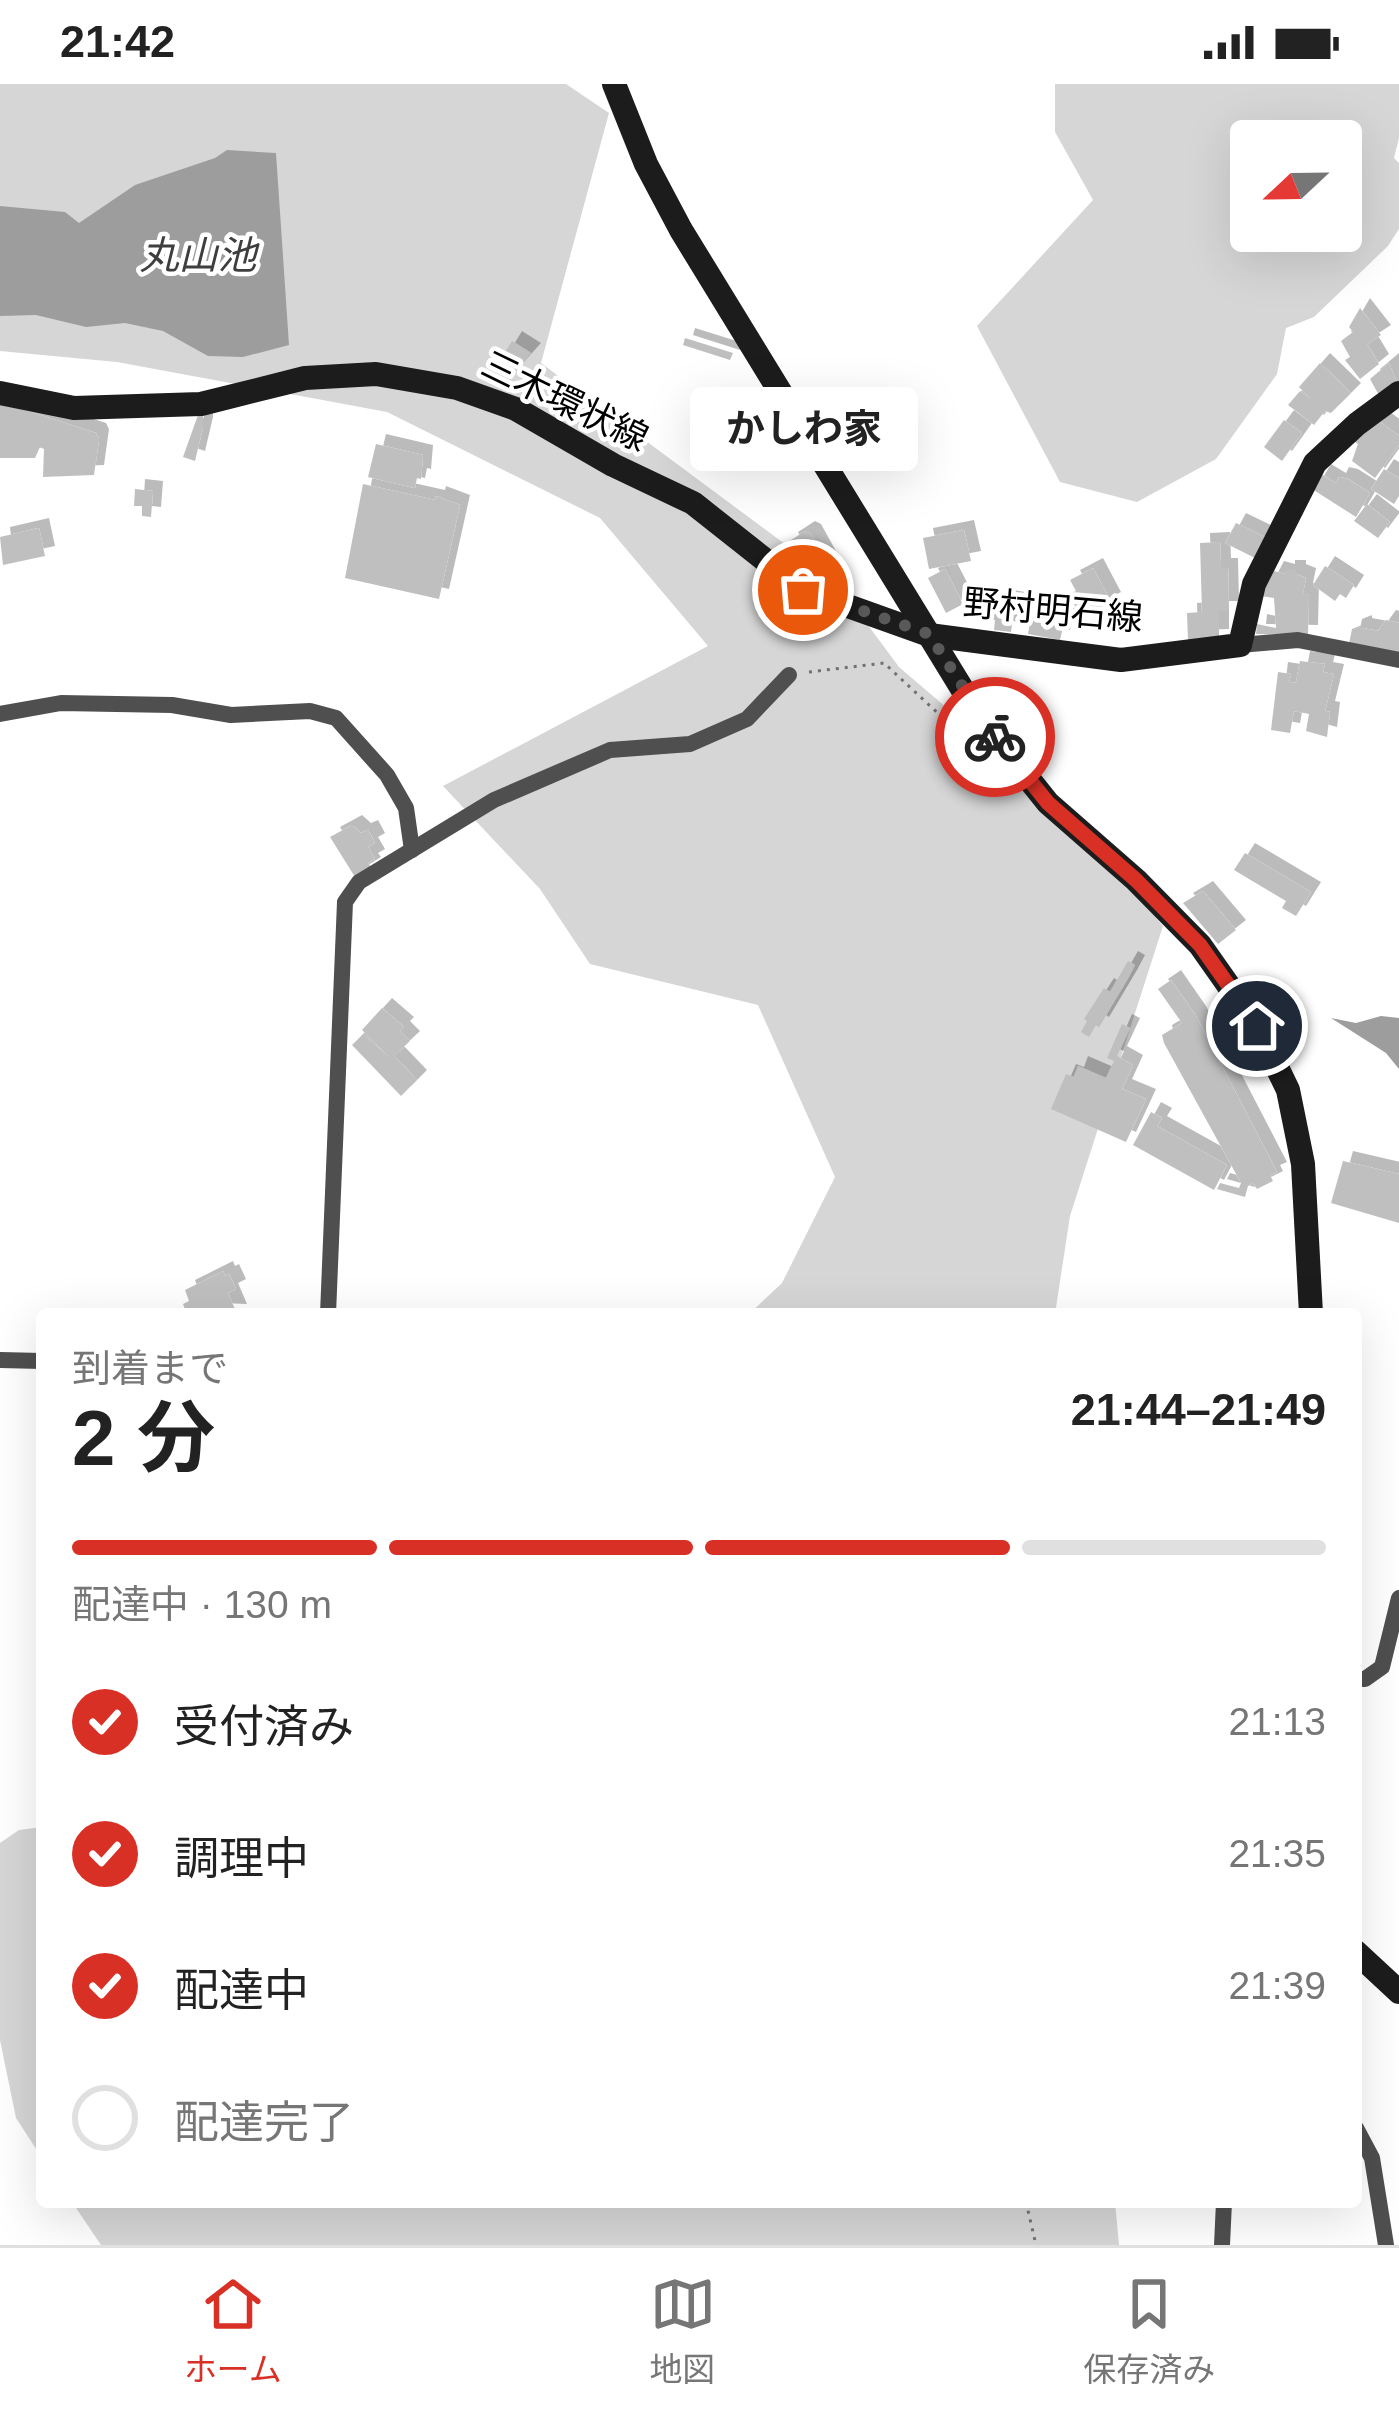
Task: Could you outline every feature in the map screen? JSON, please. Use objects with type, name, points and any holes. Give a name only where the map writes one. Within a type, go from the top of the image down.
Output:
[{"type":"main road","points":[[614,84],[646,164],[681,230],[929,634]]},
{"type":"main road","name":"三木環状線","points":[[0,393],[74,408],[201,404],[305,378],[376,374],[457,388],[516,409],[613,465],[693,503],[803,590],[929,634]]},
{"type":"main road","points":[[1240,645],[1254,584],[1315,463],[1399,393]]},
{"type":"main road","name":"野村明石線","points":[[929,634],[1120,660],[1240,645]]},
{"type":"main road","name":"野村明石線","points":[[929,634],[997,739],[1048,803],[1136,880],[1200,945],[1257,1026],[1288,1090],[1304,1164],[1311,1308]]},
{"type":"main road","points":[[1362,1958],[1399,1992]]},
{"type":"street","points":[[1240,645],[1298,640],[1399,661]]},
{"type":"street","points":[[328,1308],[345,902],[358,882],[494,800],[610,750],[690,744],[747,719],[789,675]]},
{"type":"street","points":[[0,714],[62,703],[172,705],[231,715],[310,711],[336,718],[387,775],[406,808],[412,850]]},
{"type":"street","points":[[0,1360],[36,1361]]},
{"type":"street","points":[[1362,1679],[1382,1666],[1399,1598]]},
{"type":"street","points":[[1362,2139],[1372,2158],[1386,2245]]},
{"type":"street","points":[[1222,2245],[1224,2208]]},
{"type":"path","points":[[789,675],[884,663],[970,744],[997,739]]},
{"type":"path","points":[[1027,2208],[1036,2245]]},
{"type":"shaded area","points":[[0,84],[566,84],[609,113],[541,363],[836,582],[899,667],[1066,810],[1163,926],[1070,1216],[1056,1308],[755,1308],[782,1283],[835,1177],[758,1005],[590,964],[540,889],[443,786],[708,646],[600,518],[387,412],[117,362],[0,351]]},
{"type":"shaded area","points":[[1055,84],[1399,84],[1399,138],[1394,158],[1399,163],[1399,229],[1388,246],[1314,317],[1286,328],[1277,374],[1216,459],[1137,502],[1060,482],[977,326],[1093,200],[1055,132]]},
{"type":"shaded area","points":[[36,1828],[36,2149],[16,2118],[0,2040],[0,1843],[19,1830]]},
{"type":"shaded area","points":[[76,2208],[1116,2208],[1119,2245],[101,2245]]},
{"type":"water","name":"丸山池","points":[[227,150],[276,153],[289,345],[243,357],[208,356],[163,331],[125,323],[86,327],[36,315],[0,316],[0,206],[65,212],[79,223],[135,185]]},
{"type":"water","points":[[1381,1016],[1399,1018],[1399,1069],[1386,1053],[1331,1018],[1356,1023]]},
{"type":"building","points":[[1360,308],[1381,335],[1367,344],[1379,364],[1360,379],[1345,360],[1350,357],[1341,341],[1353,332],[1349,327]]},
{"type":"building","points":[[685,338],[733,353],[730,360],[683,345]]},
{"type":"building","points":[[512,341],[531,353],[513,373],[498,364]]},
{"type":"building","points":[[1320,363],[1351,393],[1314,425],[1288,405],[1300,391],[1311,399],[1299,387]]},
{"type":"building","points":[[1389,363],[1399,388],[1381,399],[1370,379]]},
{"type":"building","points":[[0,402],[96,433],[94,475],[43,477],[44,449],[40,447],[35,458],[0,458]]},
{"type":"building","points":[[198,415],[203,416],[203,427],[195,461],[183,457]]},
{"type":"building","points":[[1376,419],[1399,436],[1399,445],[1375,478],[1352,461],[1358,444],[1350,438]]},
{"type":"building","points":[[1284,420],[1302,433],[1282,461],[1264,447]]},
{"type":"building","points":[[376,444],[423,455],[421,479],[417,478],[415,488],[368,477]]},
{"type":"building","points":[[1384,469],[1399,478],[1394,504],[1371,489]]},
{"type":"building","points":[[1321,474],[1336,483],[1339,477],[1348,479],[1370,493],[1356,517],[1312,489]]},
{"type":"building","points":[[363,484],[435,500],[436,496],[460,505],[439,599],[345,578]]},
{"type":"building","points":[[135,489],[153,491],[151,517],[142,516],[142,506],[134,506]]},
{"type":"building","points":[[1367,504],[1390,522],[1378,538],[1354,521]]},
{"type":"building","points":[[1236,523],[1269,539],[1259,560],[1225,543]]},
{"type":"building","points":[[39,528],[45,556],[3,565],[0,537]]},
{"type":"building","points":[[964,530],[971,561],[929,569],[923,538]]},
{"type":"building","points":[[805,531],[827,563],[807,574],[788,542]]},
{"type":"building","points":[[1220,542],[1221,568],[1228,568],[1229,611],[1219,611],[1219,639],[1188,640],[1187,613],[1202,612],[1200,543]]},
{"type":"building","points":[[1325,566],[1354,585],[1346,598],[1340,594],[1335,601],[1313,585]]},
{"type":"building","points":[[1093,568],[1111,602],[1087,615],[1082,605],[1076,608],[1069,594],[1076,591],[1070,580]]},
{"type":"building","points":[[945,569],[963,604],[946,613],[928,578]]},
{"type":"building","points":[[1285,570],[1296,570],[1306,578],[1308,635],[1256,634],[1257,624],[1276,628],[1274,598],[1261,596],[1274,571],[1285,574]]},
{"type":"building","points":[[998,599],[1015,602],[1011,632],[994,630],[995,620],[963,615],[965,600],[998,604]]},
{"type":"building","points":[[1032,612],[1065,618],[1060,640],[1028,634]]},
{"type":"building","points":[[1386,620],[1399,623],[1399,655],[1349,644],[1352,629],[1362,625],[1378,631]]},
{"type":"building","points":[[1300,661],[1325,664],[1323,672],[1334,674],[1325,711],[1330,712],[1327,737],[1306,731],[1309,714],[1294,711],[1290,733],[1271,730],[1278,672],[1291,674],[1289,682],[1296,683]]},
{"type":"building","points":[[352,825],[361,833],[368,830],[375,843],[368,847],[375,859],[368,863],[371,867],[355,877],[330,837]]},
{"type":"building","points":[[1245,853],[1311,892],[1296,916],[1282,908],[1286,901],[1234,870]]},
{"type":"building","points":[[1203,891],[1236,930],[1218,944],[1183,903]]},
{"type":"building","points":[[1128,961],[1135,965],[1089,1037],[1081,1032],[1084,1019],[1104,988],[1110,992]]},
{"type":"building","points":[[1171,980],[1196,1016],[1277,1172],[1270,1175],[1273,1181],[1257,1189],[1253,1183],[1248,1186],[1245,1197],[1217,1189],[1220,1183],[1239,1188],[1241,1183],[1164,1043],[1162,1035],[1182,1023],[1158,989]]},
{"type":"building","points":[[382,1008],[404,1027],[400,1031],[410,1041],[394,1056],[417,1080],[401,1096],[352,1045],[363,1034],[391,1059],[362,1030]]},
{"type":"building","points":[[1122,1024],[1130,1028],[1117,1056],[1133,1065],[1122,1089],[1146,1099],[1126,1142],[1051,1109],[1066,1074],[1074,1077],[1078,1066],[1106,1078],[1114,1061],[1107,1058]]},
{"type":"building","points":[[1151,1112],[1162,1118],[1157,1126],[1227,1165],[1214,1190],[1133,1145]]},
{"type":"building","points":[[1343,1161],[1399,1174],[1399,1223],[1331,1203]]},
{"type":"building","points":[[223,1271],[236,1289],[228,1293],[234,1308],[184,1308],[189,1301],[185,1290]]},
{"type":"way so far","points":[[803,590],[929,634],[995,737]]},
{"type":"place","name":"かしわ家","points":[[803,590]]},
{"type":"route","points":[[995,737],[1048,803],[1136,880],[1200,945],[1257,1026]]}]
